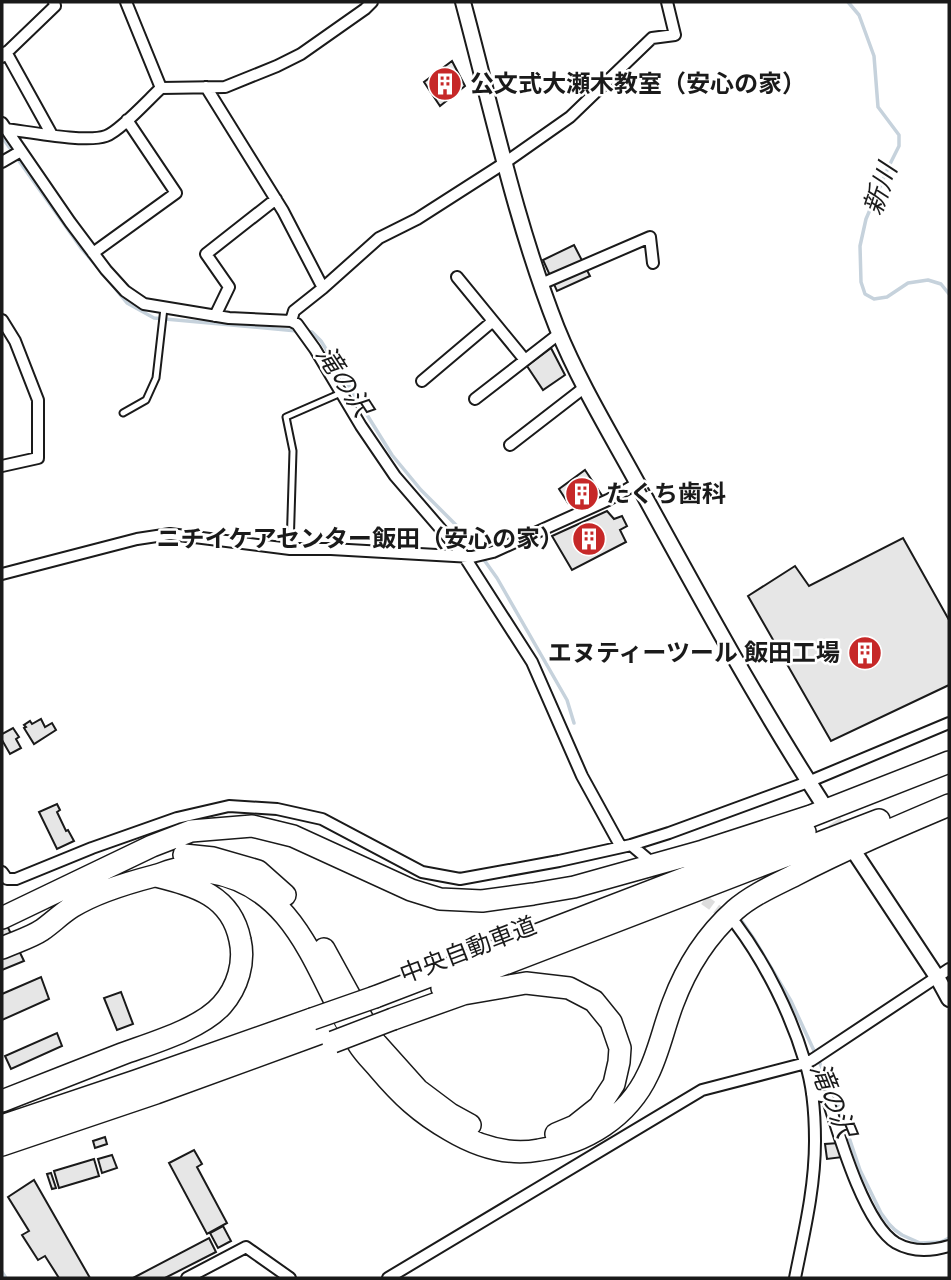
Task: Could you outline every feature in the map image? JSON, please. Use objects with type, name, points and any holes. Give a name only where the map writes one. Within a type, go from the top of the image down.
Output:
[{"type":"highway","points":[[2,918],[152,846],[191,831],[252,826],[293,836],[411,890],[440,899],[482,901],[574,887],[703,852],[811,816],[949,762]]},
{"type":"highway","name":"中央自動車道","points":[[384,1009],[949,776]]},
{"type":"highway","name":"中央自動車道","points":[[2,1126],[136,1081],[324,1030],[384,1009],[949,793]]},
{"type":"highway","points":[[2,948],[40,931],[73,906],[127,883],[180,868],[223,874],[243,881],[261,892],[295,927],[309,948],[360,1047],[408,1101],[428,1118],[461,1137],[497,1150],[541,1150],[578,1140],[624,1111],[635,1098],[649,1074],[673,1001],[689,966],[701,947],[736,909],[812,866],[949,805]]},
{"type":"highway","points":[[2,1145],[156,1093],[182,1094],[324,1030],[384,1009],[526,984],[569,988],[594,1001],[611,1021],[620,1048],[614,1084],[599,1107],[575,1126],[555,1134],[519,1138],[500,1136],[450,1114],[418,1090],[375,1042],[303,914],[287,897],[258,872],[244,866],[214,858],[183,855],[152,846]]},
{"type":"highway","points":[[2,1101],[189,1028],[222,1005],[238,976],[243,953],[238,930],[229,910],[208,894],[183,883],[154,876]]},
{"type":"street","points":[[52,135],[4,55],[55,6],[54,2]]},
{"type":"street","points":[[126,2],[161,88]]},
{"type":"street","points":[[4,126],[83,139],[107,136],[161,88],[225,87],[277,66],[301,54],[372,2]]},
{"type":"street","points":[[463,2],[541,284],[559,333],[585,387],[691,581],[823,804]]},
{"type":"street","points":[[650,861],[626,846],[582,776],[532,662],[468,557],[395,475],[307,338],[294,323],[294,311],[379,238],[416,219],[506,162],[570,117],[652,38],[676,35],[667,2]]},
{"type":"street","points":[[206,87],[276,199],[323,288]]},
{"type":"street","points":[[93,253],[176,193],[127,120]]},
{"type":"street","points":[[4,126],[93,253],[125,291],[144,304],[215,316],[294,323]]},
{"type":"street","points":[[5,161],[21,151]]},
{"type":"street","points":[[215,316],[229,287],[206,254],[276,199]]},
{"type":"street","points":[[541,284],[650,237],[653,263]]},
{"type":"street","points":[[457,277],[525,360]]},
{"type":"street","points":[[2,320],[15,341],[38,401],[38,457],[2,466]]},
{"type":"street","points":[[422,381],[493,321]]},
{"type":"street","points":[[475,399],[559,333]]},
{"type":"street","points":[[510,445],[585,387]]},
{"type":"street","points":[[2,574],[137,539],[170,534],[290,549],[468,557],[488,554],[638,483]]},
{"type":"street","points":[[4,879],[16,879],[177,818],[229,806],[277,809],[322,819],[422,872],[460,879],[626,846],[682,829],[808,782],[949,723]]},
{"type":"street","points":[[857,856],[943,973],[949,999]]},
{"type":"street","points":[[736,924],[814,1059],[812,1094],[815,1142],[809,1213],[795,1278]]},
{"type":"street","points":[[388,1278],[702,1090],[814,1059],[943,973]]},
{"type":"street","points":[[812,1094],[827,1097],[847,1159],[879,1225],[895,1242],[916,1250],[949,1246]]},
{"type":"street","points":[[187,1278],[246,1247],[290,1278]]},
{"type":"lane","points":[[123,413],[146,400],[156,378],[164,309]]},
{"type":"lane","points":[[290,549],[293,451],[286,417],[341,393]]},
{"type":"building","name":"公文式大瀬木教室（安心の家）","points":[[452,61],[465,86],[440,106],[424,82]]},
{"type":"building","points":[[574,245],[590,276],[557,291],[543,260]]},
{"type":"building","points":[[551,348],[565,375],[543,390],[527,366]]},
{"type":"building","name":"たぐち歯科","points":[[585,470],[605,500],[584,513],[575,499],[568,503],[559,489]]},
{"type":"building","name":"ニチイケアセンター飯田（安心の家）","points":[[607,511],[614,519],[622,516],[627,526],[620,530],[626,542],[572,570],[552,536]]},
{"type":"building","name":"エヌティーツール 飯田工場","points":[[903,538],[949,620],[949,685],[831,741],[748,596],[795,566],[809,586]]},
{"type":"building","points":[[41,719],[45,727],[52,723],[56,730],[34,744],[24,725]]},
{"type":"building","points":[[13,728],[19,737],[16,739],[21,748],[10,754],[2,740],[2,734]]},
{"type":"building","points":[[57,804],[60,810],[57,812],[74,841],[57,849],[39,812]]},
{"type":"building","points":[[2,915],[24,961],[2,970]]},
{"type":"building","points":[[41,977],[49,999],[2,1020],[2,994]]},
{"type":"building","points":[[121,992],[133,1024],[117,1030],[104,998]]},
{"type":"building","points":[[57,1033],[62,1046],[11,1069],[5,1056]]},
{"type":"building","points":[[105,1137],[107,1144],[95,1148],[93,1141]]},
{"type":"building","points":[[839,1143],[843,1157],[827,1159],[825,1144]]},
{"type":"building","points":[[194,1150],[202,1164],[197,1167],[227,1223],[207,1234],[169,1163]]},
{"type":"building","points":[[112,1155],[117,1168],[102,1173],[98,1159]]},
{"type":"building","points":[[94,1159],[99,1176],[59,1188],[54,1171]]},
{"type":"building","points":[[51,1173],[56,1188],[52,1189],[47,1174]]},
{"type":"building","points":[[34,1180],[90,1278],[59,1278],[45,1256],[38,1260],[22,1235],[29,1231],[8,1197]]},
{"type":"building","points":[[223,1226],[231,1241],[218,1248],[210,1233]]},
{"type":"building","points":[[209,1238],[216,1252],[165,1278],[133,1278]]},
{"type":"waterway","name":"新川","points":[[848,2],[859,15],[874,56],[878,107],[899,135],[899,146],[866,219],[860,246],[861,282],[865,294],[874,299],[887,297],[908,283],[928,280],[941,284],[949,294]]},
{"type":"waterway","name":"滝の沢","points":[[2,137],[81,248],[100,270]]},
{"type":"waterway","name":"滝の沢","points":[[109,281],[127,303],[154,318],[297,331]]},
{"type":"waterway","name":"滝の沢","points":[[305,331],[312,332],[321,341],[392,455],[421,490],[467,536],[497,578],[567,700],[574,723]]},
{"type":"waterway","name":"滝の沢","points":[[741,920],[791,1001],[835,1096],[860,1170],[881,1213],[895,1230],[920,1243],[941,1242],[949,1238]]},
{"type":"waterway","points":[[2,1272],[6,1278]]},
{"type":"tunnel","points":[[823,804],[847,841]]},
{"type":"tunnel","points":[[692,891],[730,919]]},
{"type":"place","name":"公文式大瀬木教室（安心の家）","points":[[445,84]]},
{"type":"place","name":"たぐち歯科","points":[[582,494]]},
{"type":"place","name":"ニチイケアセンター飯田（安心の家）","points":[[589,539]]},
{"type":"place","name":"エヌティーツール 飯田工場","points":[[865,653]]}]
